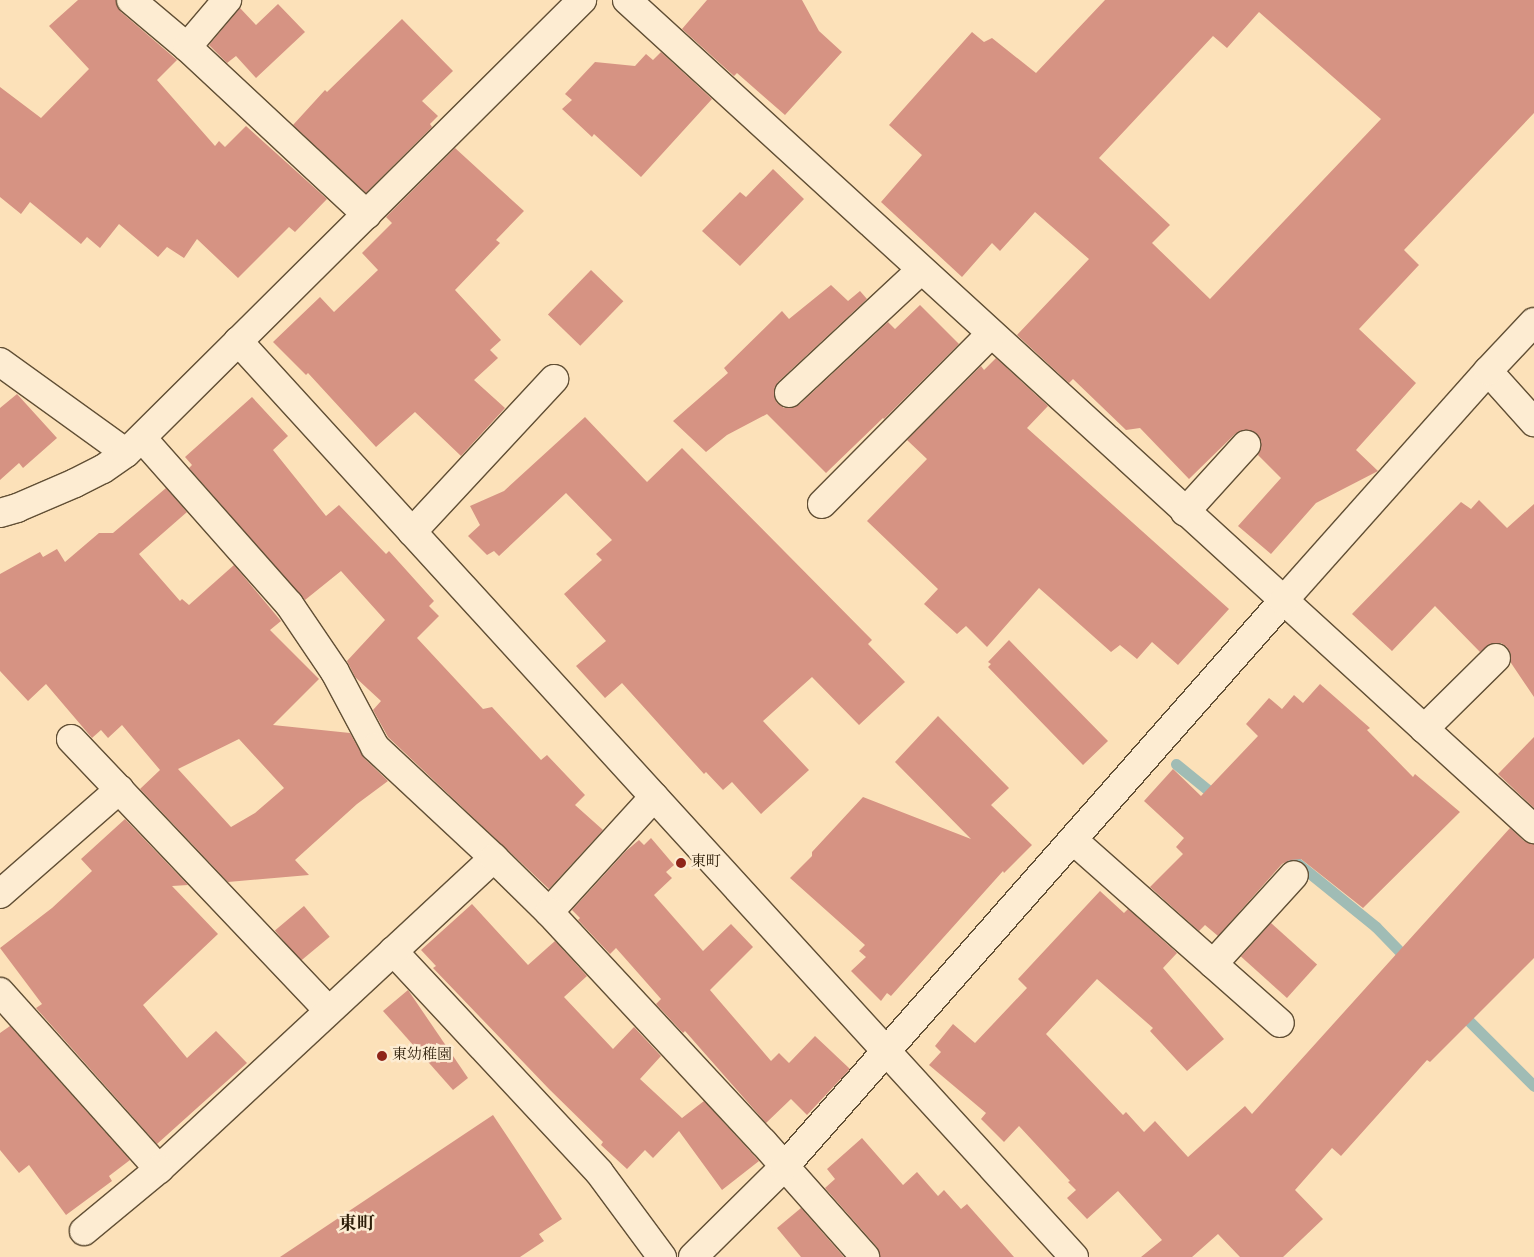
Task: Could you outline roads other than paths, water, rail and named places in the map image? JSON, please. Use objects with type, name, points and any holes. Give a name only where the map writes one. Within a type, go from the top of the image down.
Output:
[{"type":"street","points":[[131,0],[186,47],[367,215]]},
{"type":"street","points":[[186,47],[227,0]]},
{"type":"street","points":[[0,513],[17,508],[76,483],[103,469],[134,445],[582,0]]},
{"type":"street","points":[[627,0],[1282,601],[1534,829]]},
{"type":"street","points":[[789,393],[921,270]]},
{"type":"street","points":[[693,1257],[784,1168],[1282,601],[1488,370],[1534,322]]},
{"type":"street","points":[[822,504],[991,334]]},
{"type":"street","points":[[238,342],[1074,1257]]},
{"type":"street","points":[[0,362],[134,445],[289,604],[335,672],[376,747],[549,912],[865,1257]]},
{"type":"street","points":[[1488,370],[1534,422]]},
{"type":"street","points":[[412,532],[554,379]]},
{"type":"street","points":[[1185,512],[1246,445]]},
{"type":"street","points":[[1424,729],[1496,658]]},
{"type":"street","points":[[71,738],[328,1010]]},
{"type":"street","points":[[0,894],[120,789]]},
{"type":"street","points":[[549,912],[654,797]]},
{"type":"street","points":[[1073,840],[1280,1023]]},
{"type":"street","points":[[84,1231],[160,1168],[328,1010],[494,858]]},
{"type":"street","points":[[1213,964],[1294,875]]},
{"type":"street","points":[[393,951],[599,1172],[662,1257]]},
{"type":"street","points":[[0,992],[160,1168]]},
{"type":"waterway","points":[[1176,764],[1219,799]]},
{"type":"waterway","points":[[1281,850],[1376,927],[1409,961]]},
{"type":"waterway","points":[[1459,1011],[1534,1086]]},
{"type":"place","name":"東町","points":[[681,863]]},
{"type":"place","name":"東幼稚園","points":[[382,1056]]},
{"type":"district","name":"東町","points":[[357,1224]]}]
